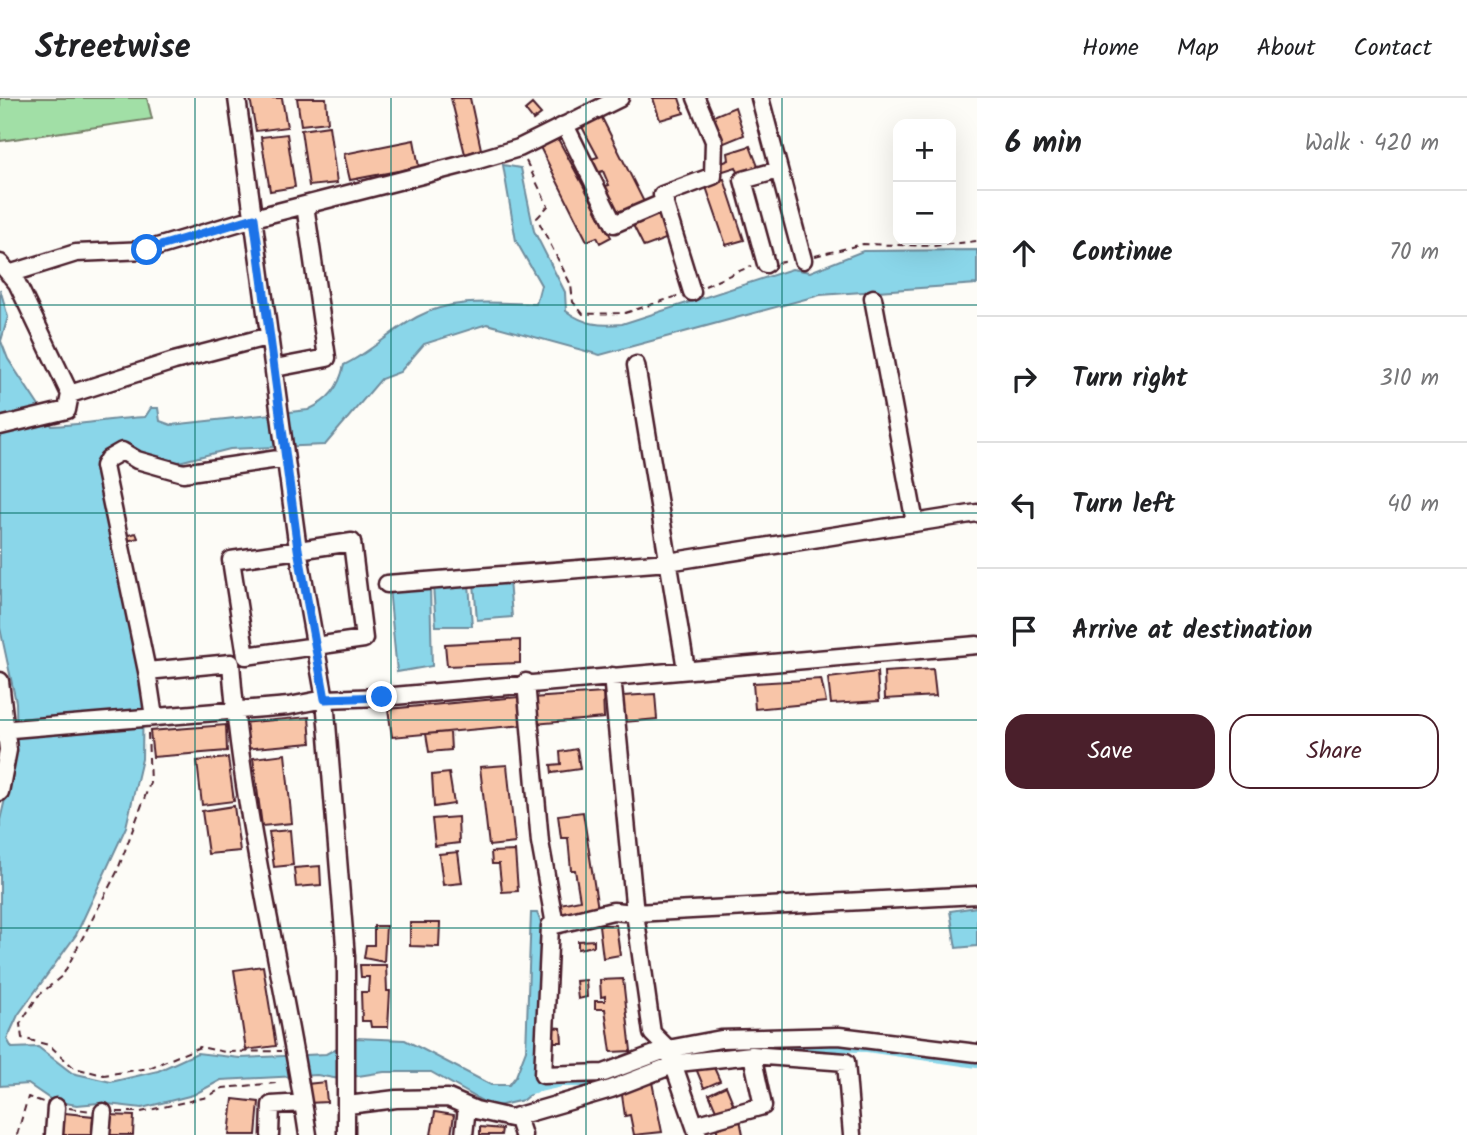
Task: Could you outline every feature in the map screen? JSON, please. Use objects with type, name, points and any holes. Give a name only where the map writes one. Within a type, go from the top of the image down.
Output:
[{"type":"street","points":[[236,98],[298,549],[325,699],[346,957],[346,1135]]},
{"type":"street","points":[[691,292],[662,195],[713,176],[714,141],[696,98]]},
{"type":"street","points":[[760,98],[803,260]]},
{"type":"street","points":[[4,269],[76,253],[147,250],[254,218],[519,148],[611,100]]},
{"type":"street","points":[[565,125],[614,224],[664,202]]},
{"type":"street","points":[[766,264],[743,180],[779,170]]},
{"type":"street","points":[[275,368],[327,358],[304,205]]},
{"type":"street","points":[[0,426],[67,410],[70,394],[17,283],[4,269]]},
{"type":"street","points":[[873,298],[915,523]]},
{"type":"street","points":[[70,394],[174,361],[270,336]]},
{"type":"street","points":[[636,365],[686,669]]},
{"type":"street","points":[[150,718],[147,671],[104,466],[108,459],[122,451],[136,460],[183,473],[285,458]]},
{"type":"street","points":[[387,584],[668,562],[977,513]]},
{"type":"street","points":[[147,671],[231,663],[246,656],[364,639],[352,542],[232,560],[246,656]]},
{"type":"street","points":[[3,730],[289,706],[325,699],[382,697],[526,682],[977,645]]},
{"type":"street","points":[[231,663],[234,711],[268,925],[308,1135]]},
{"type":"street","points":[[612,676],[635,913],[652,1033],[668,1049],[696,1130],[763,1105],[752,1055]]},
{"type":"street","points":[[0,681],[3,730],[8,750],[0,792]]},
{"type":"street","points":[[526,682],[540,842],[555,925]]},
{"type":"street","points":[[977,895],[635,913],[613,911],[550,926],[543,1075],[604,1073],[668,1049],[721,1039],[839,1036],[977,1054]]},
{"type":"street","points":[[348,1102],[448,1098],[467,1107],[511,1118],[673,1066],[752,1055],[846,1062],[852,1135]]},
{"type":"street","points":[[270,1135],[271,1105],[303,1103]]},
{"type":"street","points":[[54,1135],[56,1107]]},
{"type":"street","points":[[464,1135],[467,1107]]},
{"type":"street","points":[[101,1135],[103,1112]]},
{"type":"street","points":[[517,1116],[523,1135]]},
{"type":"path","points":[[519,148],[548,206],[537,218],[571,285],[573,302],[583,314],[625,313],[691,292],[746,266],[803,260],[863,244],[933,246],[977,241]]},
{"type":"path","points":[[150,718],[150,783],[136,825],[117,872],[63,975],[37,996],[20,1024],[22,1038],[49,1045],[74,1068],[104,1075],[149,1068],[200,1047],[225,1052],[293,1051]]},
{"type":"path","points":[[17,1135],[29,1097],[56,1107],[103,1112],[141,1112],[206,1097],[223,1087],[276,1083]]},
{"type":"green space","points":[[0,98],[147,98],[152,119],[0,141]]},
{"type":"water","points":[[503,165],[521,168],[534,231],[565,292],[566,311],[593,324],[622,324],[792,269],[810,272],[863,251],[977,250],[977,284],[820,295],[600,355],[487,324],[424,344],[400,372],[381,379],[325,445],[230,449],[171,464],[154,463],[128,445],[104,458],[143,691],[142,759],[126,827],[76,935],[18,1015],[7,1039],[12,1048],[38,1047],[72,1073],[111,1082],[158,1071],[197,1053],[240,1058],[326,1054],[356,1038],[405,1040],[491,1085],[509,1085],[516,1076],[526,1050],[531,913],[537,913],[544,928],[536,1089],[523,1100],[493,1107],[431,1072],[384,1072],[339,1079],[317,1075],[221,1080],[193,1095],[142,1108],[99,1103],[77,1105],[53,1101],[28,1084],[0,1086],[0,820],[17,749],[16,702],[0,628],[0,289],[8,317],[1,341],[8,359],[52,426],[145,417],[151,408],[158,408],[160,421],[171,425],[308,410],[332,392],[344,365],[417,317],[446,306],[460,304],[536,304],[541,285],[516,241]]},
{"type":"water","points":[[509,580],[512,617],[477,620],[474,583]]},
{"type":"water","points":[[469,583],[472,626],[436,626],[433,586]]},
{"type":"water","points":[[430,587],[432,666],[397,672],[389,588]]},
{"type":"water","points":[[977,907],[977,946],[956,948],[950,911]]},
{"type":"building","points":[[250,98],[282,98],[287,127],[256,131]]},
{"type":"building","points":[[297,98],[326,98],[328,122],[301,125]]},
{"type":"building","points":[[451,98],[470,98],[481,149],[465,154]]},
{"type":"building","points":[[653,98],[679,98],[684,113],[660,120]]},
{"type":"building","points":[[532,104],[541,114],[533,120],[525,110]]},
{"type":"building","points":[[735,107],[744,135],[722,144],[711,117]]},
{"type":"building","points":[[601,116],[646,206],[619,220],[602,187],[609,185],[603,171],[596,173],[591,159],[598,157],[581,125]]},
{"type":"building","points":[[329,126],[337,183],[309,186],[301,130]]},
{"type":"building","points":[[287,134],[295,187],[270,191],[261,137]]},
{"type":"building","points":[[557,137],[611,237],[600,243],[597,237],[587,241],[539,145]]},
{"type":"building","points":[[414,140],[419,167],[350,180],[344,154]]},
{"type":"building","points":[[750,146],[759,169],[740,177],[736,167],[720,172],[717,165],[729,160],[728,153]]},
{"type":"building","points":[[724,179],[744,240],[726,245],[705,184]]},
{"type":"building","points":[[660,207],[671,237],[644,247],[630,219]]},
{"type":"building","points":[[136,533],[138,538],[127,541],[125,536]]},
{"type":"building","points":[[520,640],[520,663],[447,666],[445,644]]},
{"type":"building","points":[[933,669],[936,696],[885,699],[884,672]]},
{"type":"building","points":[[877,672],[879,701],[831,704],[828,678]]},
{"type":"building","points":[[821,679],[826,702],[755,709],[753,683]]},
{"type":"building","points":[[603,693],[604,718],[534,724],[532,698]]},
{"type":"building","points":[[655,694],[657,719],[625,722],[623,696]]},
{"type":"building","points":[[519,697],[524,725],[392,737],[388,709]]},
{"type":"building","points":[[309,717],[311,743],[243,749],[240,723]]},
{"type":"building","points":[[226,725],[227,751],[153,757],[150,731]]},
{"type":"building","points":[[450,732],[451,750],[429,752],[426,734]]},
{"type":"building","points":[[577,749],[580,769],[552,773],[551,765],[561,764],[560,752]]},
{"type":"building","points":[[285,754],[292,823],[262,826],[253,758]]},
{"type":"building","points":[[228,758],[234,801],[202,805],[197,761]]},
{"type":"building","points":[[507,765],[515,843],[489,846],[480,767]]},
{"type":"building","points":[[449,773],[454,804],[434,807],[432,775]]},
{"type":"building","points":[[234,806],[240,851],[208,854],[202,811]]},
{"type":"building","points":[[583,812],[598,909],[562,915],[560,904],[580,900],[575,870],[571,870],[568,838],[561,838],[558,815]]},
{"type":"building","points":[[458,817],[459,843],[435,846],[432,819]]},
{"type":"building","points":[[290,830],[293,865],[274,867],[269,832]]},
{"type":"building","points":[[515,851],[518,891],[502,892],[499,864],[492,864],[491,852]]},
{"type":"building","points":[[458,852],[462,883],[443,885],[439,854]]},
{"type":"building","points":[[320,866],[321,885],[296,887],[294,868]]},
{"type":"building","points":[[410,923],[440,923],[439,947],[410,946]]},
{"type":"building","points":[[599,925],[616,925],[620,955],[603,958]]},
{"type":"building","points":[[374,926],[386,926],[384,962],[364,958],[366,945],[374,945]]},
{"type":"building","points":[[594,940],[594,946],[578,949],[578,941]]},
{"type":"building","points":[[360,965],[386,965],[387,991],[390,991],[388,1027],[371,1027],[370,1021],[362,1021],[361,992],[368,992],[369,977],[361,977]]},
{"type":"building","points":[[263,966],[276,1046],[246,1050],[234,970]]},
{"type":"building","points":[[623,979],[631,1051],[611,1052],[605,1009],[595,1009],[595,1001],[605,1001],[605,996],[601,997],[600,980]]},
{"type":"building","points":[[586,980],[587,997],[578,999],[576,981]]},
{"type":"building","points":[[547,1027],[561,1028],[562,1042],[548,1042]]},
{"type":"building","points":[[712,1063],[720,1081],[704,1088],[695,1066]]},
{"type":"building","points":[[325,1082],[327,1102],[308,1103],[307,1084]]},
{"type":"building","points":[[652,1082],[662,1132],[634,1135],[630,1115],[625,1116],[621,1088]]},
{"type":"building","points":[[726,1086],[735,1108],[718,1115],[709,1094]]},
{"type":"building","points":[[233,1099],[259,1102],[256,1135],[229,1135]]},
{"type":"building","points":[[435,1112],[454,1115],[451,1135],[431,1135]]},
{"type":"building","points":[[65,1113],[93,1116],[92,1135],[63,1135]]},
{"type":"building","points":[[739,1114],[743,1135],[718,1135],[715,1121]]},
{"type":"building","points":[[108,1115],[134,1116],[133,1135],[107,1135]]},
{"type":"building","points":[[480,1127],[502,1129],[501,1135],[480,1135]]},
{"type":"waterway","points":[[771,1045],[867,1047],[977,1063]]},
{"type":"waterway","points":[[525,1090],[561,1082],[603,1082],[666,1060]]},
{"type":"route","points":[[147,250],[254,218],[298,549],[325,699],[382,697]]}]
